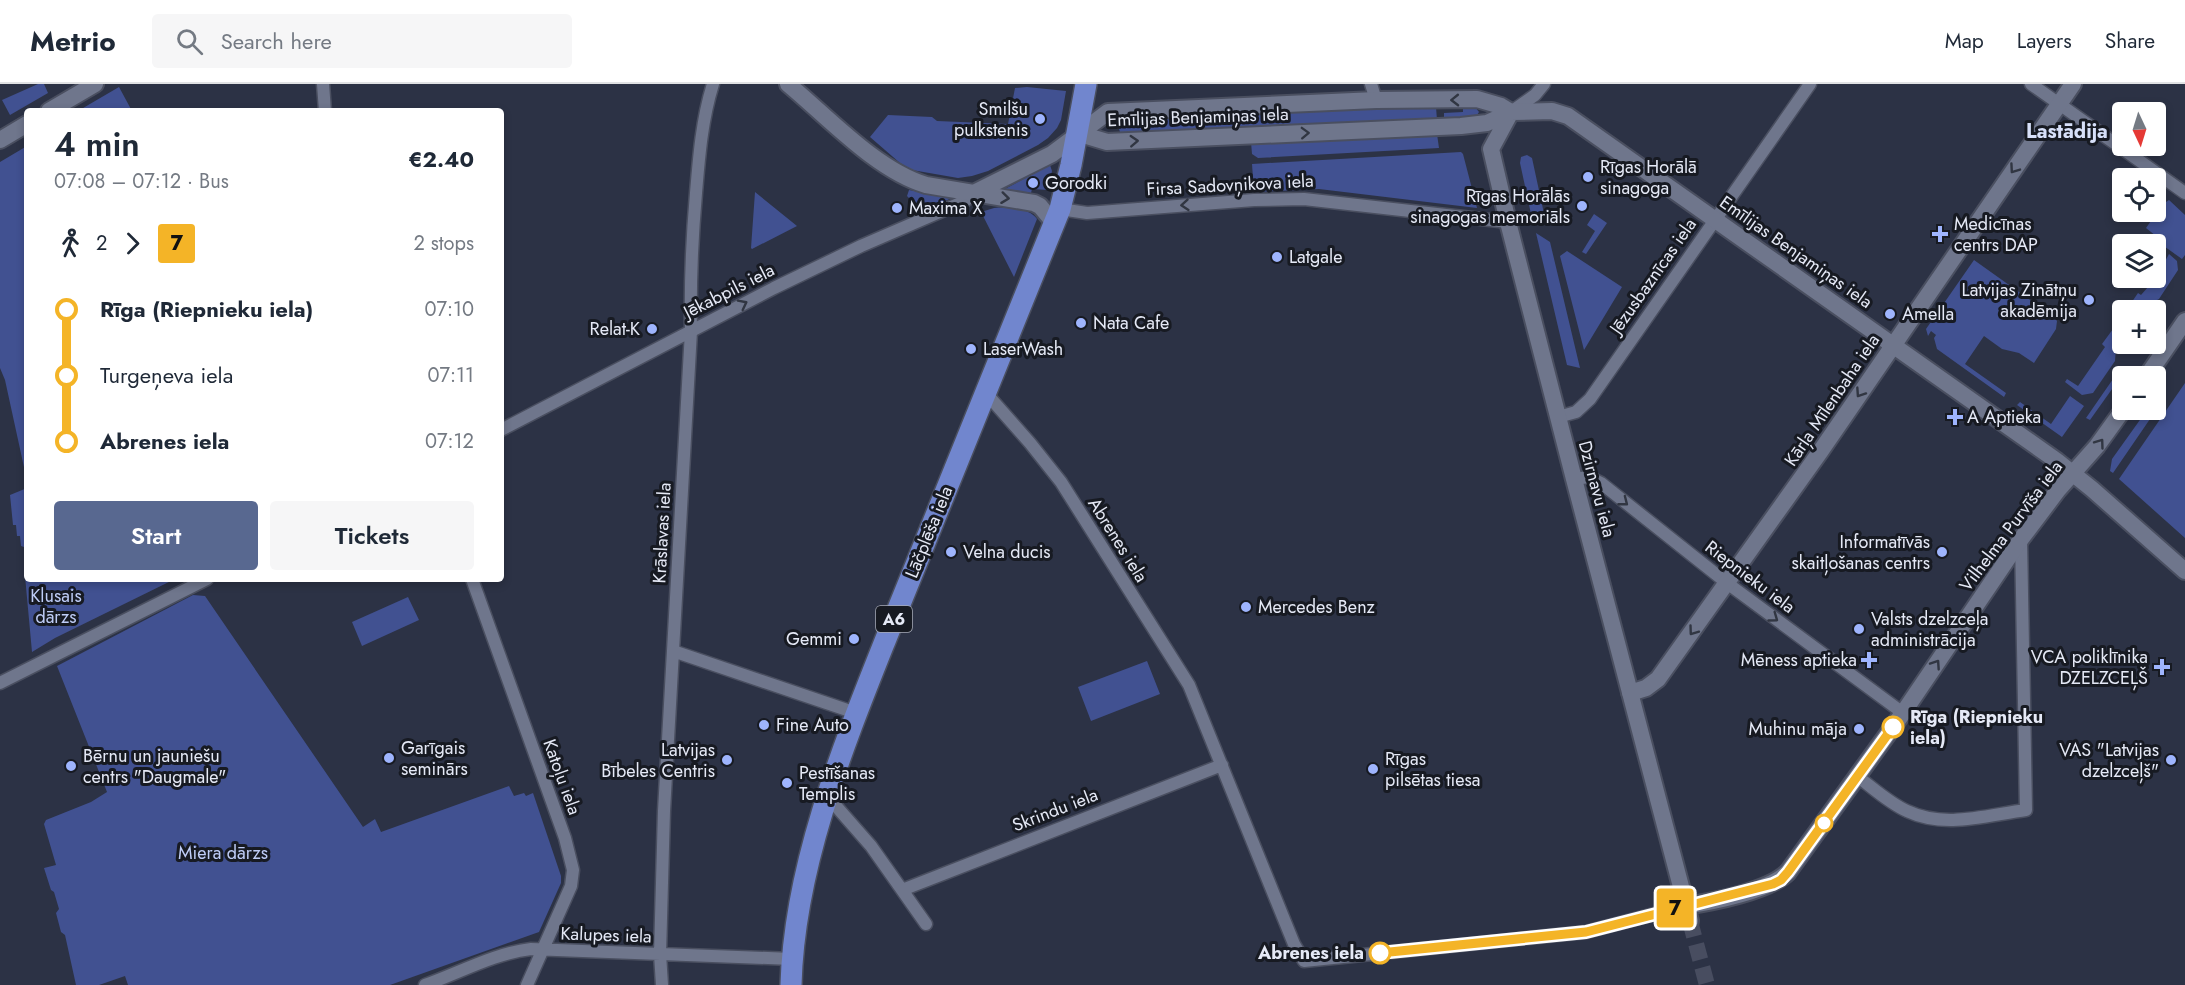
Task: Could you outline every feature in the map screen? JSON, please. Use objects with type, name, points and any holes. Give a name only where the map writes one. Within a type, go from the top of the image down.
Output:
[{"type":"highway","name":"Lāčplēša iela","points":[[791,985],[792,959],[802,889],[828,797],[856,712],[1057,216],[1086,84]]},
{"type":"street","points":[[55,108],[95,84]]},
{"type":"street","points":[[322,84],[325,108]]},
{"type":"street","name":"Krāslavas iela","points":[[662,985],[660,954],[664,811],[691,331],[690,285],[699,157],[713,84]]},
{"type":"street","points":[[788,84],[897,174],[926,185],[1034,202],[1057,216]]},
{"type":"street","name":"Dzirnavu iela","points":[[1544,84],[1535,95],[1511,112],[1491,149],[1558,417],[1688,913]]},
{"type":"street","name":"Jēzusbaznīcas iela","points":[[1558,417],[1576,412],[1590,399],[1810,84]]},
{"type":"street","points":[[2031,84],[2185,193]]},
{"type":"street","name":"Kārļa Mīlenbaha iela","points":[[1630,693],[1646,688],[1658,679],[1820,452],[2073,84]]},
{"type":"street","name":"Emīlijas Benjamiņas iela","points":[[1077,133],[1108,112],[1373,92],[1477,99],[1501,106],[1511,112]]},
{"type":"street","name":"Emīlijas Benjamiņas iela","points":[[1077,133],[1107,142],[1461,126],[1487,123],[1511,112],[1552,111],[1568,116],[2073,473],[2185,571]]},
{"type":"street","points":[[0,140],[24,126]]},
{"type":"street","points":[[976,192],[1052,154],[1077,133]]},
{"type":"street","name":"Jēkabpils iela","points":[[504,428],[691,331],[861,246],[965,201],[976,192]]},
{"type":"street","name":"Firsa Sadovņikova iela","points":[[1057,216],[1254,200],[1304,199],[1508,222]]},
{"type":"street","points":[[2154,366],[2185,321]]},
{"type":"street","name":"Abrenes iela","points":[[985,392],[1061,482],[1189,685],[1294,944],[1304,961],[1576,933],[1688,913]]},
{"type":"street","name":"Vilhelma Purvīša iela","points":[[1688,913],[1764,887],[1781,880],[1788,872],[1903,712],[2021,539],[2058,490],[2093,452],[2116,420]]},
{"type":"street","name":"Riepnieku iela","points":[[1574,479],[1589,477],[1601,483],[1727,583],[1903,712]]},
{"type":"street","points":[[1857,776],[1897,806],[1928,818],[1951,821],[2026,810],[2021,539]]},
{"type":"street","points":[[0,683],[201,582]]},
{"type":"street","name":"Katoļu iela","points":[[473,582],[565,838],[573,870],[571,886],[526,985]]},
{"type":"street","points":[[673,651],[856,712]]},
{"type":"street","name":"Skrindu iela","points":[[902,890],[1222,765]]},
{"type":"street","points":[[828,797],[871,846],[926,924]]},
{"type":"street","name":"Kalupes iela","points":[[425,985],[519,951],[792,959]]},
{"type":"green space","points":[[38,84],[44,84],[48,93],[10,115],[2,100]]},
{"type":"green space","points":[[119,87],[130,108],[83,108]]},
{"type":"green space","points":[[1015,88],[1066,91],[1061,120],[1048,138],[1038,145],[988,171],[958,178],[912,170],[900,163],[870,137],[888,115],[932,117],[937,121],[1008,124]]},
{"type":"green space","points":[[1436,107],[1437,120],[1127,133],[1120,132],[1119,129],[1128,123],[1152,117]]},
{"type":"green space","points":[[1475,107],[1479,112],[1475,118],[1444,119],[1444,113],[1463,112],[1463,108]]},
{"type":"green space","points":[[1437,134],[1439,148],[1258,158],[1252,154],[1251,142]]},
{"type":"green space","points":[[24,148],[24,467],[5,380],[0,368],[0,162]]},
{"type":"green space","points":[[1461,152],[1477,208],[1319,189],[1254,192],[1252,164]]},
{"type":"green space","points":[[1527,155],[1532,158],[1546,223],[1531,214],[1520,163],[1521,157]]},
{"type":"green space","points":[[1050,165],[1052,171],[1048,190],[1032,189],[1031,193],[1003,190]]},
{"type":"green space","points":[[909,190],[952,198],[922,211],[907,196]]},
{"type":"green space","points":[[755,192],[797,226],[752,249],[751,248]]},
{"type":"green space","points":[[2169,200],[2185,215],[2185,255],[2182,259],[2166,248],[2166,234],[2154,234],[2146,228],[2150,222],[2166,222],[2166,202]]},
{"type":"green space","points":[[994,208],[1023,210],[1037,219],[1014,277],[981,212]]},
{"type":"green space","points":[[1594,214],[1607,223],[1586,254],[1582,252],[1595,231],[1587,225]]},
{"type":"green space","points":[[1536,233],[1550,242],[1580,368],[1567,365]]},
{"type":"green space","points":[[1567,251],[1622,287],[1584,350],[1560,256]]},
{"type":"green space","points":[[2169,254],[2177,261],[2178,270],[2159,299],[2133,300],[2138,293],[2141,295],[2147,288],[2166,288],[2166,260]]},
{"type":"green space","points":[[1974,260],[2057,321],[2056,329],[2034,363],[2019,353],[2002,349],[1984,336],[1965,364],[2006,393],[2004,397],[1937,349],[1934,338],[1936,335],[1931,331],[1928,336],[1926,329]]},
{"type":"green space","points":[[2112,330],[2112,354],[2116,354],[2115,361],[2093,393],[2082,395],[2065,382],[2067,379],[2078,386],[2105,347],[2102,344]]},
{"type":"green space","points":[[2112,380],[2112,389],[2090,420],[2086,418]]},
{"type":"green space","points":[[2185,383],[2185,538],[2119,479],[2160,420],[2166,420],[2166,411]]},
{"type":"green space","points":[[2070,396],[2084,406],[2062,437],[2017,405],[2020,402],[2051,424]]},
{"type":"green space","points":[[2140,420],[2149,420],[2113,473],[2110,471],[2112,459]]},
{"type":"green space","name":"Klusais dārzs","points":[[24,489],[24,547],[21,546],[20,536],[17,536],[16,525],[13,525],[10,495]]},
{"type":"green space","name":"Klusais dārzs","points":[[26,582],[169,582],[55,638],[32,652]]},
{"type":"green space","name":"Miera dārzs","points":[[193,595],[205,596],[363,827],[375,819],[381,832],[509,786],[514,796],[524,793],[526,796],[533,793],[561,876],[561,883],[539,932],[390,985],[128,985],[125,976],[99,985],[76,985],[65,935],[61,932],[56,913],[59,909],[44,868],[56,865],[44,824],[46,820],[91,802],[107,792],[57,666]]},
{"type":"green space","points":[[408,597],[419,620],[362,646],[352,622]]},
{"type":"green space","points":[[1147,661],[1160,694],[1091,721],[1078,687]]},
{"type":"tunnel","points":[[1690,921],[1707,985]]},
{"type":"bus line","name":"7","points":[[1380,953],[1586,932],[1773,884],[1781,880],[1788,872],[1893,727]]},
{"type":"place","name":"Smilšu pulkstenis","points":[[1040,119]]},
{"type":"place","name":"Rīgas Horālā sinagoga","points":[[1588,177]]},
{"type":"place","name":"Gorodki","points":[[1033,183]]},
{"type":"place","name":"Rīgas Horālās sinagogas memoriāls","points":[[1582,206]]},
{"type":"place","name":"Maxima X","points":[[897,208]]},
{"type":"place","name":"Medicīnas centrs DAP","points":[[1940,234]]},
{"type":"place","name":"Latgale","points":[[1277,257]]},
{"type":"place","name":"Latvijas Zinātņu akadēmija","points":[[2089,300]]},
{"type":"place","name":"Amella","points":[[1890,314]]},
{"type":"place","name":"Nata Cafe","points":[[1081,323]]},
{"type":"place","name":"Relat-K","points":[[652,329]]},
{"type":"place","name":"LaserWash","points":[[971,349]]},
{"type":"place","name":"A Aptieka","points":[[1955,417]]},
{"type":"place","name":"Velna ducis","points":[[951,552]]},
{"type":"place","name":"Informatīvās skaitļošanas centrs","points":[[1942,552]]},
{"type":"place","name":"Mercedes Benz","points":[[1246,607]]},
{"type":"place","name":"Valsts dzelzceļa administrācija","points":[[1859,629]]},
{"type":"place","name":"Gemmi","points":[[854,639]]},
{"type":"place","name":"Mēness aptieka","points":[[1869,660]]},
{"type":"place","name":"VCA poliklīnika DZELZCEĻŠ","points":[[2162,667]]},
{"type":"place","name":"Fine Auto","points":[[764,725]]},
{"type":"place","name":"Rīga (Riepnieku iela)","points":[[1893,727]]},
{"type":"place","name":"Muhinu māja","points":[[1859,729]]},
{"type":"place","name":"Garīgais seminārs","points":[[389,758]]},
{"type":"place","name":"Latvijas Bībeles Centris","points":[[727,760]]},
{"type":"place","name":"VAS \"Latvijas dzelzceļš\"","points":[[2171,760]]},
{"type":"place","name":"Bērnu un jauniešu centrs \"Daugmale\"","points":[[71,766]]},
{"type":"place","name":"Rīgas pilsētas tiesa","points":[[1373,769]]},
{"type":"place","name":"Pestīšanas Templis","points":[[787,783]]},
{"type":"place","name":"Abrenes iela","points":[[1380,953]]},
{"type":"district","name":"Lastādija","points":[[2067,131]]}]
